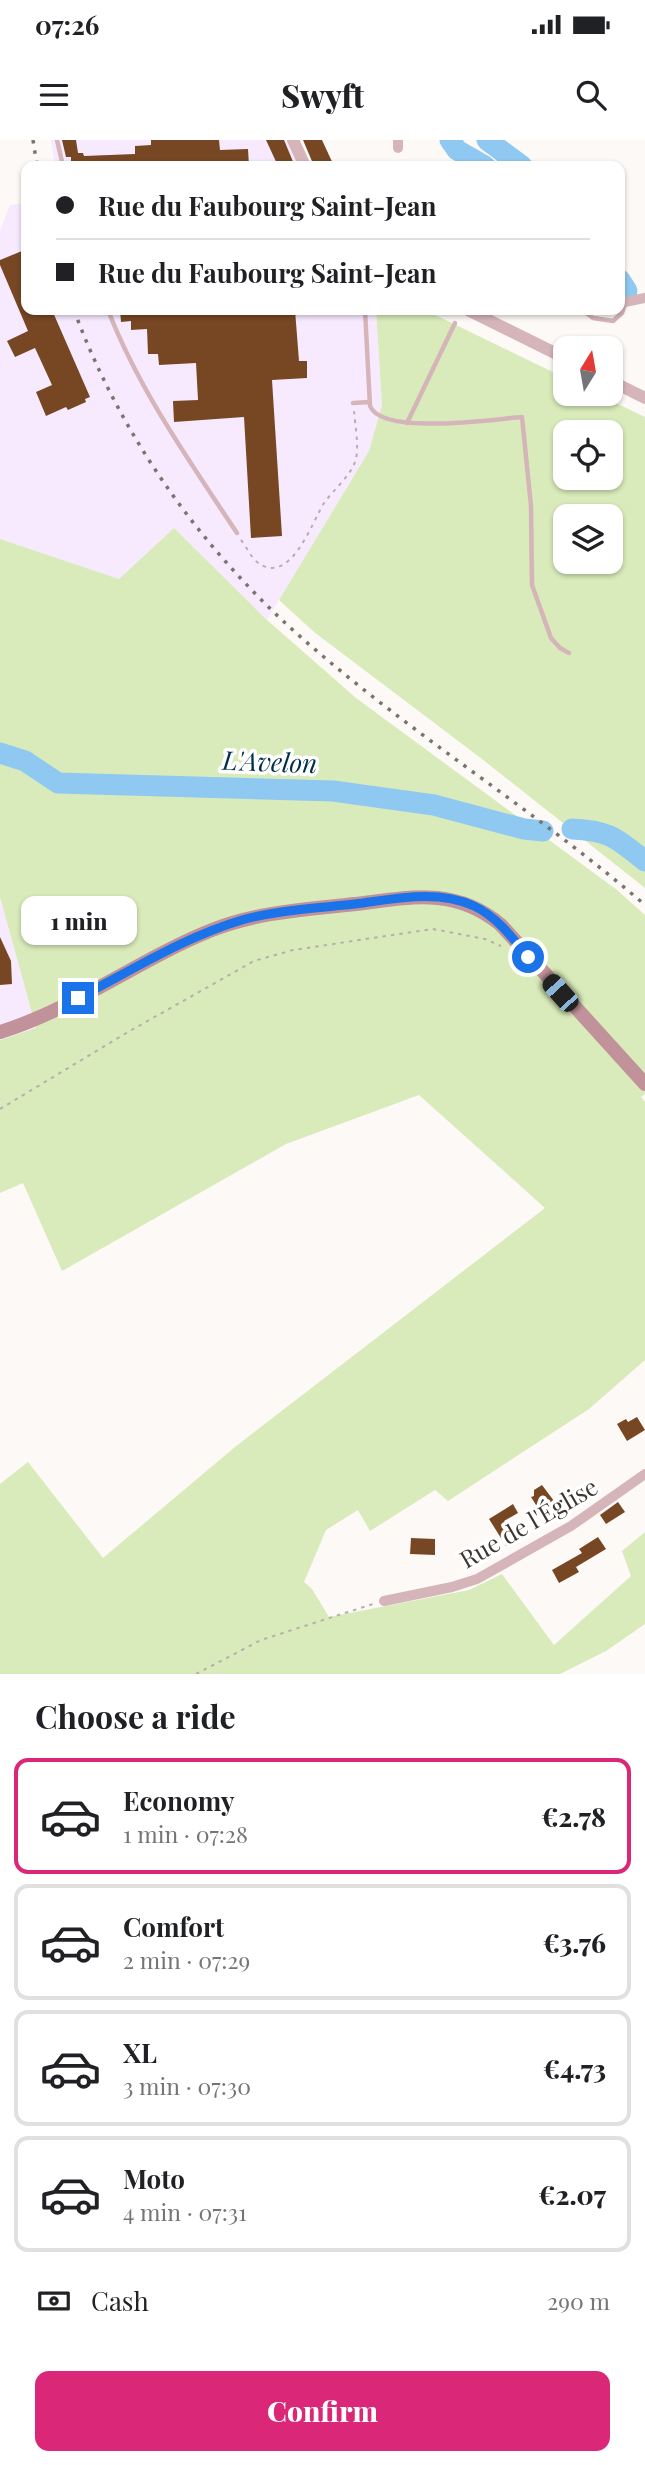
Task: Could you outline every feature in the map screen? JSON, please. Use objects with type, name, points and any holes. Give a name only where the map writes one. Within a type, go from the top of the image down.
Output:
[{"type":"main road","points":[[0,1032],[47,1014],[209,932],[262,915],[330,907],[422,905],[458,910],[484,923],[528,957],[645,1084]]},
{"type":"main road","points":[[626,1065],[645,1093]]},
{"type":"street","points":[[293,140],[303,161]]},
{"type":"street","points":[[625,302],[645,298]]},
{"type":"street","points":[[479,315],[553,352]]},
{"type":"street","points":[[623,387],[645,398]]},
{"type":"street","name":"Rue de l'Église","points":[[384,1601],[452,1587],[483,1576],[571,1526],[645,1474]]},
{"type":"lane","points":[[57,140],[62,161]]},
{"type":"lane","points":[[110,315],[159,412],[237,533]]},
{"type":"lane","points":[[365,315],[370,402],[371,410],[377,416],[407,423],[431,424],[522,417],[531,506],[532,585],[551,638],[559,648],[569,653]]},
{"type":"lane","points":[[589,315],[613,321],[620,315]]},
{"type":"lane","points":[[407,423],[455,323]]},
{"type":"lane","points":[[353,403],[370,402]]},
{"type":"path","points":[[237,533],[257,562],[279,566],[290,561],[357,457],[353,403]]},
{"type":"path","points":[[0,1109],[254,961],[293,950],[433,929],[485,939],[507,948]]},
{"type":"path","points":[[196,1674],[261,1640],[384,1601]]},
{"type":"shaded area","points":[[51,140],[288,140],[298,161],[54,161]]},
{"type":"shaded area","points":[[21,204],[21,315],[376,315],[382,405],[369,451],[267,620],[174,528],[119,579],[0,539],[0,231],[10,205]]},
{"type":"shaded area","points":[[0,897],[36,1029],[0,1040]]},
{"type":"green space","points":[[376,315],[435,315],[553,372],[553,406],[622,406],[645,417],[645,888],[482,759],[314,632],[279,600],[369,451],[382,405]]},
{"type":"green space","points":[[174,528],[267,620],[356,698],[617,890],[645,915],[645,1094],[641,1097],[645,1102],[645,1360],[589,1409],[448,1501],[435,1490],[370,1531],[358,1510],[326,1530],[304,1582],[312,1589],[329,1617],[469,1590],[502,1574],[554,1645],[631,1576],[622,1551],[645,1532],[645,1624],[606,1651],[560,1674],[0,1674],[0,1484],[28,1462],[103,1558],[235,1447],[545,1208],[419,1095],[286,1144],[62,1271],[23,1183],[0,1193],[0,1040],[36,1028],[0,897],[0,539],[119,579]]},
{"type":"building","points":[[62,140],[76,140],[78,153],[83,153],[84,156],[135,154],[135,146],[151,145],[151,140],[219,140],[220,150],[248,149],[249,161],[71,161],[71,157],[66,157]]},
{"type":"building","points":[[266,140],[284,140],[293,161],[276,161]]},
{"type":"building","points":[[303,140],[322,140],[332,161],[312,161]]},
{"type":"building","points":[[21,251],[21,314],[0,265],[0,260]]},
{"type":"building","points":[[21,315],[54,315],[90,397],[85,399],[86,402],[46,416],[36,392],[52,385],[35,348],[15,357],[7,341],[28,331]]},
{"type":"building","points":[[120,315],[295,315],[299,361],[307,361],[307,378],[272,380],[282,536],[251,538],[244,417],[174,422],[173,401],[198,400],[196,363],[159,365],[158,354],[148,354],[147,329],[131,330],[131,321],[121,322]]},
{"type":"building","points":[[0,937],[11,961],[12,984],[0,985]]},
{"type":"building","points":[[637,1417],[645,1430],[627,1441],[617,1424]]},
{"type":"building","points":[[542,1485],[554,1501],[541,1513],[531,1497],[534,1496],[534,1490]]},
{"type":"building","points":[[618,1502],[625,1512],[606,1524],[600,1515]]},
{"type":"building","points":[[513,1504],[518,1513],[504,1521],[516,1540],[506,1546],[489,1519]]},
{"type":"building","points":[[598,1537],[606,1549],[576,1567],[579,1572],[559,1583],[552,1570],[582,1553],[579,1549]]},
{"type":"building","points":[[411,1538],[435,1539],[435,1555],[410,1554]]},
{"type":"waterway","points":[[450,140],[457,150],[476,161]]},
{"type":"waterway","points":[[487,140],[515,161]]},
{"type":"waterway","name":"L'Avelon","points":[[0,753],[25,761],[58,783],[333,791],[434,805],[524,829],[543,831]]},
{"type":"waterway","name":"L'Avelon","points":[[572,829],[612,837],[645,861]]},
{"type":"railway","points":[[33,140],[36,161]]},
{"type":"railway","points":[[76,315],[94,359],[144,453],[206,539],[241,579],[279,617],[358,685],[565,840],[645,905]]},
{"type":"route","points":[[78,998],[190,941],[236,922],[282,912],[392,899],[440,897],[472,906],[509,932],[528,957]]}]
